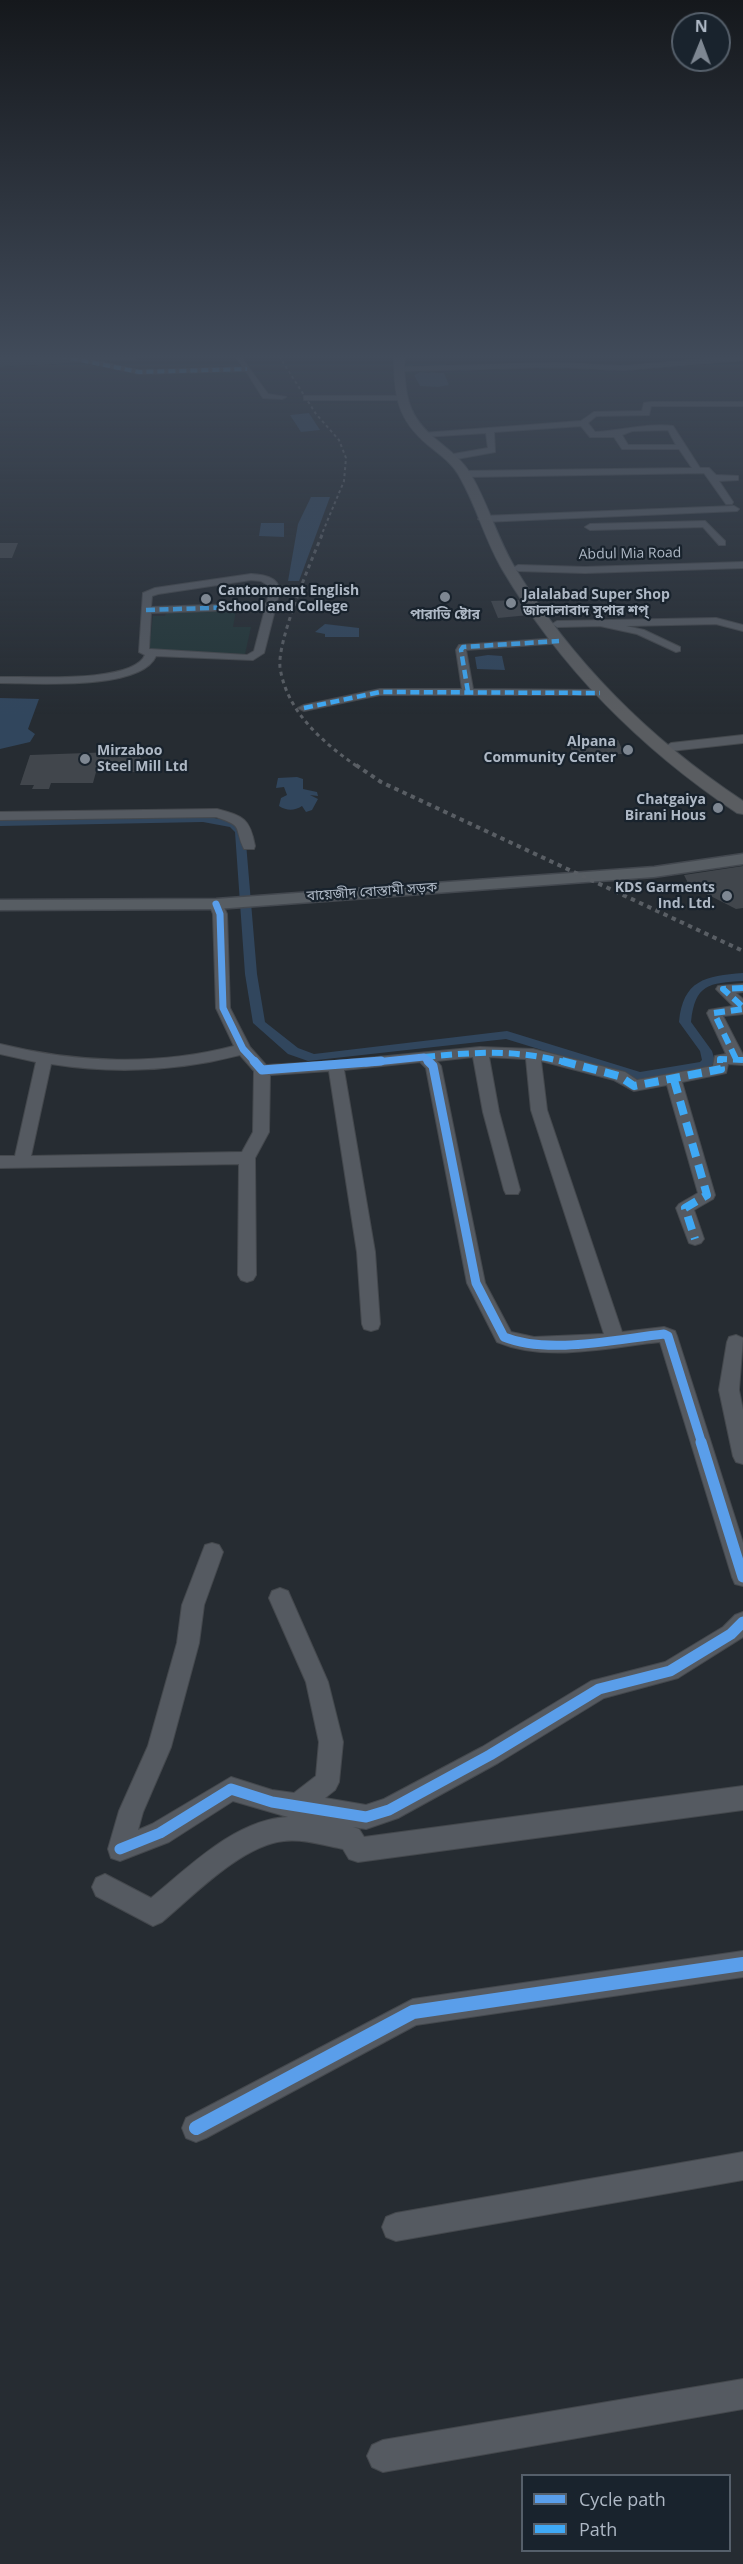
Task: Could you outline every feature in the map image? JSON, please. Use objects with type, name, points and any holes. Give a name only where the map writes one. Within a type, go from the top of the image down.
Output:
[{"type":"highway","points":[[467,476],[510,570],[559,641],[600,693],[663,751],[743,809]]},
{"type":"highway","points":[[488,518],[518,568],[557,624],[632,714],[671,747],[743,801]]},
{"type":"main road","name":"বায়েজীদ বোস্তামী সড়ক","points":[[0,905],[222,899],[638,860],[743,847]]},
{"type":"main road","name":"বায়েজীদ বোস্তামী সড়ক","points":[[259,894],[654,872],[743,859]]},
{"type":"main road","name":"বায়েজীদ বোস্তামী সড়ক","points":[[0,895],[222,899]]},
{"type":"street","points":[[713,478],[735,478]]},
{"type":"street","points":[[488,518],[732,506],[713,478]]},
{"type":"street","points":[[581,527],[705,524],[722,543]]},
{"type":"street","name":"Abdul Mia Road","points":[[518,568],[585,570],[743,565]]},
{"type":"street","points":[[251,577],[264,578],[274,585],[271,606],[259,653],[256,656],[151,654],[144,651],[146,610],[147,595],[155,591],[251,577]]},
{"type":"street","points":[[146,610],[271,606]]},
{"type":"street","points":[[557,624],[716,621],[743,628]]},
{"type":"street","points":[[600,623],[640,632],[676,649]]},
{"type":"street","points":[[468,692],[461,651],[463,647],[559,641]]},
{"type":"street","points":[[0,680],[98,678],[138,670],[149,661],[151,654]]},
{"type":"street","points":[[304,708],[380,692],[600,693]]},
{"type":"street","points":[[671,747],[743,739]]},
{"type":"street","points":[[0,816],[217,813],[234,819],[244,827],[249,846]]},
{"type":"street","points":[[222,899],[220,914],[223,1008],[243,1049],[262,1070],[261,1132],[247,1158],[247,1275]]},
{"type":"street","points":[[743,988],[723,989],[743,1008]]},
{"type":"street","points":[[262,1070],[336,1066],[480,1052],[533,1054],[619,1076],[634,1086],[721,1069],[720,1059],[740,1059],[714,1013],[743,1008]]},
{"type":"street","points":[[0,1049],[26,1057],[132,1065],[220,1057],[243,1049]]},
{"type":"street","points":[[480,1052],[491,1112],[512,1190]]},
{"type":"street","points":[[533,1054],[539,1110],[615,1339]]},
{"type":"street","points":[[424,1057],[433,1066],[476,1283],[504,1337],[510,1342],[537,1345],[664,1334],[670,1338],[743,1577]]},
{"type":"street","points":[[22,1161],[44,1059]]},
{"type":"street","points":[[336,1066],[366,1252],[371,1324]]},
{"type":"street","points":[[674,1080],[707,1195],[685,1208],[695,1239]]},
{"type":"street","points":[[0,1162],[247,1158]]},
{"type":"street","points":[[736,1342],[729,1390],[743,1456]]},
{"type":"street","points":[[212,1552],[193,1605],[188,1643],[159,1747],[131,1811],[120,1849],[160,1833],[231,1789],[272,1802],[366,1817],[389,1810],[490,1755],[599,1689],[670,1671],[731,1634],[743,1623]]},
{"type":"street","points":[[280,1598],[317,1682],[332,1742],[327,1782],[297,1806]]},
{"type":"street","points":[[105,1887],[153,1913],[206,1870],[250,1840],[273,1831],[307,1830],[350,1838],[358,1850],[743,1798]]},
{"type":"street","points":[[196,2128],[412,2012],[743,1964]]},
{"type":"street","points":[[396,2227],[743,2166]]},
{"type":"street","points":[[383,2456],[743,2394]]},
{"type":"shaded area","points":[[236,610],[233,627],[251,627],[245,654],[149,652],[153,616],[165,616],[167,611]]},
{"type":"water","points":[[311,497],[330,497],[299,581],[288,581],[298,524]]},
{"type":"water","points":[[261,523],[284,523],[284,537],[259,536]]},
{"type":"water","points":[[325,624],[359,628],[359,637],[325,637],[325,634],[315,632]]},
{"type":"water","points":[[502,656],[505,670],[477,669],[475,657]]},
{"type":"water","points":[[0,698],[39,699],[28,729],[35,734],[30,742],[0,749]]},
{"type":"water","points":[[278,778],[303,779],[303,789],[317,792],[318,796],[310,795],[318,799],[312,810],[306,812],[302,806],[290,810],[279,806],[281,798],[287,795],[284,787],[276,788]]},
{"type":"building","points":[[0,543],[18,543],[12,558],[0,558]]},
{"type":"building","points":[[519,600],[529,615],[498,618],[491,601]]},
{"type":"building","points":[[618,740],[624,754],[573,755],[569,742]]},
{"type":"building","points":[[142,751],[138,772],[96,772],[93,783],[51,783],[49,789],[32,789],[34,785],[20,785],[30,755]]},
{"type":"building","name":"KDS Garments Ind. Ltd.","points":[[743,866],[743,908],[736,909],[689,885],[684,875]]},
{"type":"waterway","points":[[0,823],[203,819],[233,824],[240,831],[251,974],[259,1023],[293,1051],[313,1058],[507,1035],[640,1076],[704,1066],[709,1061],[706,1051],[685,1022],[689,999],[697,988],[709,982],[743,977]]},
{"type":"railway","points":[[321,536],[344,476]]},
{"type":"railway","points":[[322,535],[289,621],[280,655],[280,667],[290,698],[308,725],[358,767]]},
{"type":"railway","points":[[356,765],[381,782],[743,951]]},
{"type":"marked path","points":[[146,610],[271,606]]},
{"type":"marked path","points":[[468,692],[461,650],[463,647],[559,641]]},
{"type":"marked path","points":[[304,708],[380,692],[600,693]]},
{"type":"marked path","points":[[743,988],[723,989],[743,1007]]},
{"type":"marked path","points":[[736,1059],[714,1013],[743,1009]]},
{"type":"marked path","points":[[424,1057],[480,1052],[533,1054],[619,1076],[634,1086],[721,1069],[720,1059],[743,1060]]},
{"type":"marked path","points":[[674,1080],[707,1195],[685,1208],[695,1239]]},
{"type":"cycle path","points":[[216,904],[220,914],[223,1008],[243,1049],[262,1070],[336,1066],[424,1057],[433,1066],[476,1283],[504,1337],[516,1342],[556,1344],[664,1334],[668,1336],[743,1577]]},
{"type":"cycle path","points":[[120,1849],[160,1833],[231,1789],[272,1802],[366,1817],[389,1810],[490,1755],[599,1689],[670,1671],[731,1634],[743,1622]]},
{"type":"cycle path","points":[[196,2128],[413,2012],[743,1964]]},
{"type":"place","name":"পারাভি ষ্টোর","points":[[445,597]]},
{"type":"place","name":"Cantonment English School and College","points":[[206,599]]},
{"type":"place","name":"Jalalabad Super Shop জালালাবাদ সুপার শপ্","points":[[511,603]]},
{"type":"place","name":"Alpana Community Center","points":[[628,750]]},
{"type":"place","name":"Mirzaboo Steel Mill Ltd","points":[[85,759]]},
{"type":"place","name":"Chatgaiya Birani Hous","points":[[718,808]]},
{"type":"place","name":"KDS Garments Ind. Ltd.","points":[[727,896]]}]
